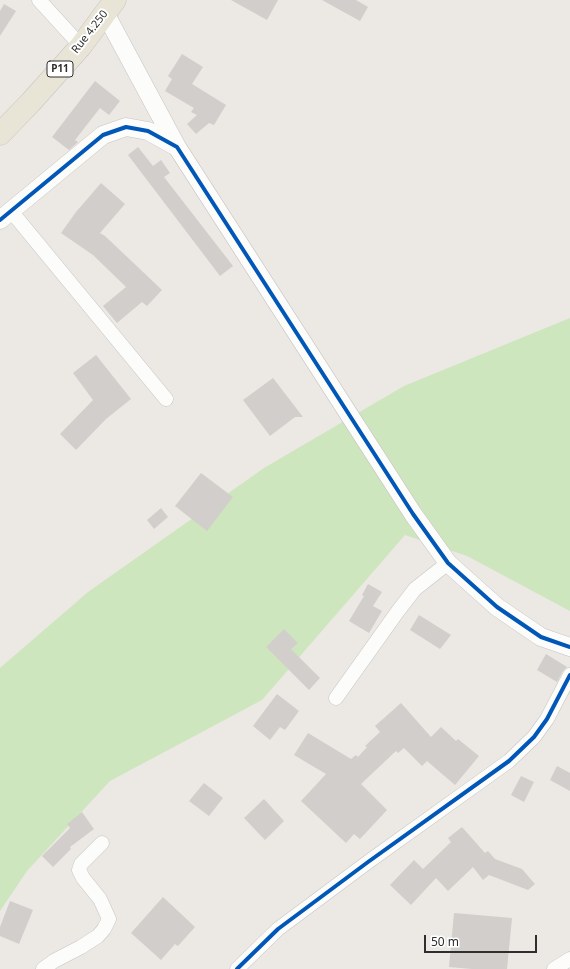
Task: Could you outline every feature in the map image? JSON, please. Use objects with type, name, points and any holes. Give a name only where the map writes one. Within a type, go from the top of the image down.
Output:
[{"type":"main road","name":"Rue 4.250","points":[[0,134],[81,46],[110,6]]},
{"type":"street","points":[[39,0],[81,46]]},
{"type":"street","points":[[110,6],[176,148],[413,514],[448,563],[497,607],[534,633],[570,648]]},
{"type":"street","points":[[166,399],[6,216],[103,135],[126,127],[148,131],[176,148]]},
{"type":"street","points":[[336,698],[415,589],[448,563]]},
{"type":"street","points":[[237,969],[278,929],[368,862],[509,761],[534,737],[547,719],[570,675]]},
{"type":"street","points":[[43,969],[54,961],[98,936],[104,929],[108,919],[103,906],[100,899],[83,878],[79,870],[81,864],[102,843]]},
{"type":"street","points":[[554,969],[570,958]]},
{"type":"green space","points":[[570,318],[570,611],[467,556],[405,535],[262,700],[110,781],[27,871],[0,911],[0,668],[88,592],[264,468],[404,386]]},
{"type":"building","points":[[231,0],[278,0],[267,20]]},
{"type":"building","points":[[322,0],[356,0],[368,7],[360,21]]},
{"type":"building","points":[[4,4],[16,11],[0,36],[0,11]]},
{"type":"building","points":[[182,54],[203,67],[192,84],[226,105],[214,125],[209,123],[196,134],[187,124],[197,115],[191,112],[194,108],[165,91],[172,79],[168,76]]},
{"type":"building","points":[[95,81],[120,101],[109,115],[100,108],[75,140],[78,142],[69,150],[52,137]]},
{"type":"building","points":[[138,147],[153,166],[161,160],[170,173],[164,177],[233,266],[220,276],[128,155]]},
{"type":"building","points":[[101,183],[125,204],[100,233],[162,290],[147,306],[142,302],[117,323],[103,306],[126,287],[93,255],[61,233],[76,212]]},
{"type":"building","points":[[96,355],[131,399],[106,419],[76,450],[60,434],[93,400],[73,373]]},
{"type":"building","points":[[273,378],[303,417],[295,417],[270,436],[243,400]]},
{"type":"building","points":[[201,473],[233,497],[207,531],[175,506]]},
{"type":"building","points":[[161,508],[168,517],[154,529],[147,520]]},
{"type":"building","points":[[368,584],[382,592],[373,606],[382,611],[369,633],[349,621],[364,596],[362,595]]},
{"type":"building","points":[[419,615],[451,635],[440,649],[410,630]]},
{"type":"building","points":[[284,629],[298,643],[291,649],[320,678],[309,690],[266,647]]},
{"type":"building","points":[[546,654],[567,667],[557,682],[537,670]]},
{"type":"building","points":[[277,694],[299,711],[285,730],[280,727],[270,740],[253,726]]},
{"type":"building","points":[[401,703],[431,737],[441,727],[456,741],[458,739],[479,756],[455,785],[427,761],[422,766],[404,748],[398,753],[396,751],[361,784],[387,810],[360,839],[354,834],[346,843],[301,801],[326,774],[294,755],[308,733],[351,759],[356,755],[358,757],[367,747],[365,746],[380,732],[375,726]]},
{"type":"building","points":[[557,766],[570,773],[570,791],[550,780]]},
{"type":"building","points":[[521,776],[534,782],[524,802],[511,795]]},
{"type":"building","points":[[204,783],[223,798],[209,816],[189,801]]},
{"type":"building","points":[[264,799],[284,821],[265,840],[244,818]]},
{"type":"building","points":[[82,812],[94,829],[70,847],[71,849],[53,867],[42,856],[70,828],[67,824]]},
{"type":"building","points":[[462,827],[485,853],[488,851],[495,859],[522,869],[535,884],[528,890],[489,875],[483,880],[473,867],[448,891],[436,878],[411,905],[390,885],[414,860],[423,869],[451,842],[448,838]]},
{"type":"building","points":[[163,897],[195,927],[178,946],[175,944],[161,960],[131,933]]},
{"type":"building","points":[[10,901],[33,910],[19,944],[0,936],[0,927]]},
{"type":"building","points":[[454,913],[512,918],[507,969],[472,969],[449,967]]},
{"type":"cycle path","points":[[0,220],[103,135],[126,127],[148,131],[177,147],[413,514],[448,563],[497,607],[541,637],[570,647]]},
{"type":"cycle path","points":[[237,969],[278,929],[368,862],[509,761],[534,737],[547,719],[570,675]]}]
